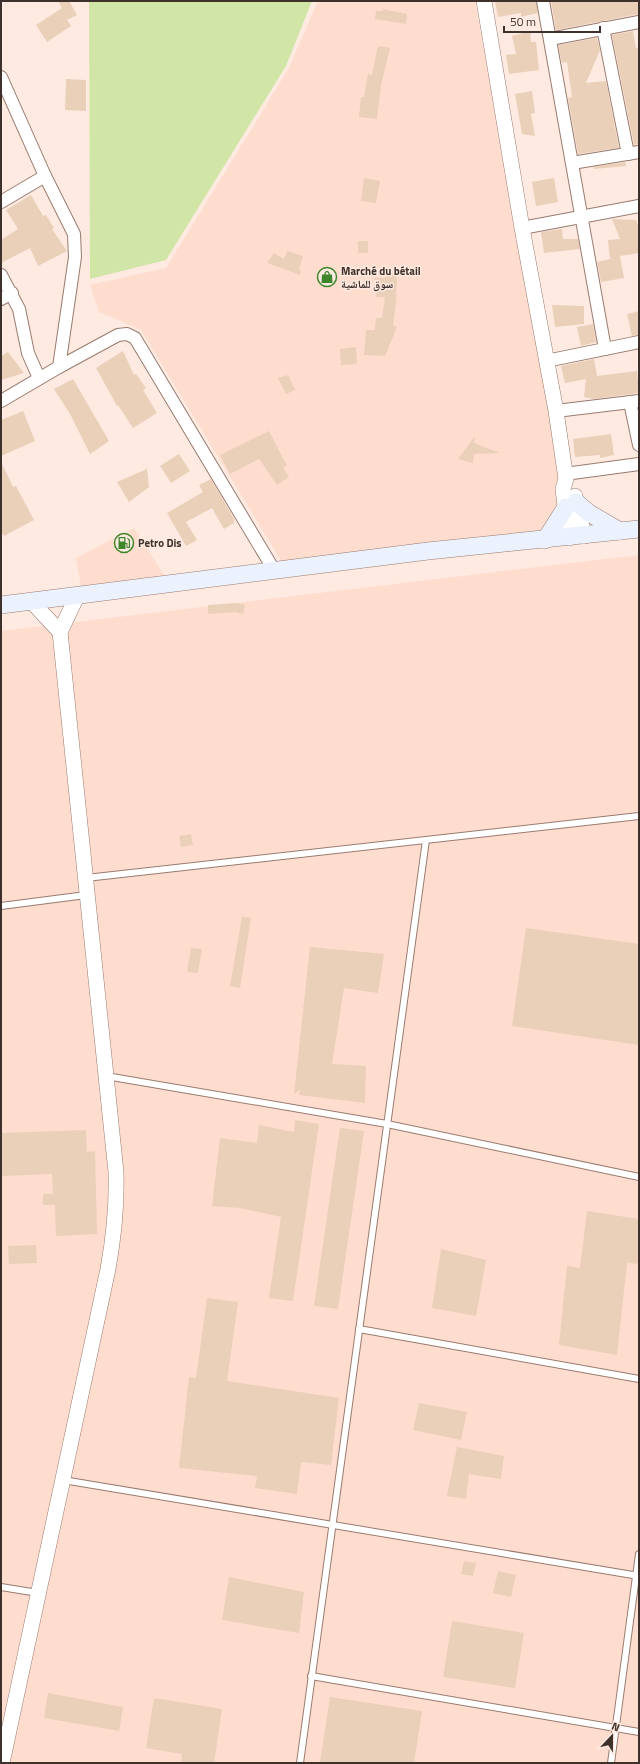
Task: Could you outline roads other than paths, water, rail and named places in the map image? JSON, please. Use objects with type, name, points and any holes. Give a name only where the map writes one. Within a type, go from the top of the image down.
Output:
[{"type":"main road","points":[[544,540],[571,504],[620,531]]},
{"type":"main road","points":[[1,604],[77,596],[428,551],[576,537],[639,529]]},
{"type":"street","points":[[484,1],[522,228],[556,411],[566,477],[563,489],[571,504],[576,537]]},
{"type":"street","points":[[543,1],[605,349]]},
{"type":"street","points":[[550,39],[639,22]]},
{"type":"street","points":[[572,163],[634,153],[603,28]]},
{"type":"street","points":[[1,77],[6,98],[74,234],[76,246],[69,309],[59,367]]},
{"type":"street","points":[[1,202],[45,176]]},
{"type":"street","points":[[522,228],[639,206]]},
{"type":"street","points":[[1,275],[6,296],[19,309],[28,353],[39,378]]},
{"type":"street","points":[[1,401],[39,378],[118,335],[127,334],[136,338],[274,570]]},
{"type":"street","points":[[546,361],[639,342]]},
{"type":"street","points":[[556,411],[635,401],[639,445]]},
{"type":"street","points":[[566,477],[639,464]]},
{"type":"street","points":[[2,1763],[115,1234],[117,1204],[116,1172],[60,632],[77,596]]},
{"type":"street","points":[[31,601],[60,632]]},
{"type":"lane","points":[[86,878],[639,816]]},
{"type":"lane","points":[[300,1763],[426,840]]},
{"type":"lane","points":[[1,906],[88,895]]},
{"type":"lane","points":[[106,1076],[387,1124],[639,1178]]},
{"type":"lane","points":[[359,1329],[639,1379]]},
{"type":"lane","points":[[62,1480],[638,1576]]},
{"type":"lane","points":[[611,1763],[638,1576],[639,1554]]},
{"type":"lane","points":[[1,1587],[38,1593]]},
{"type":"lane","points":[[311,1676],[639,1732]]},
{"type":"place","name":"Marché du bétail سوق للماشية","points":[[327,277]]},
{"type":"place","name":"Petro Dis","points":[[124,543]]}]
